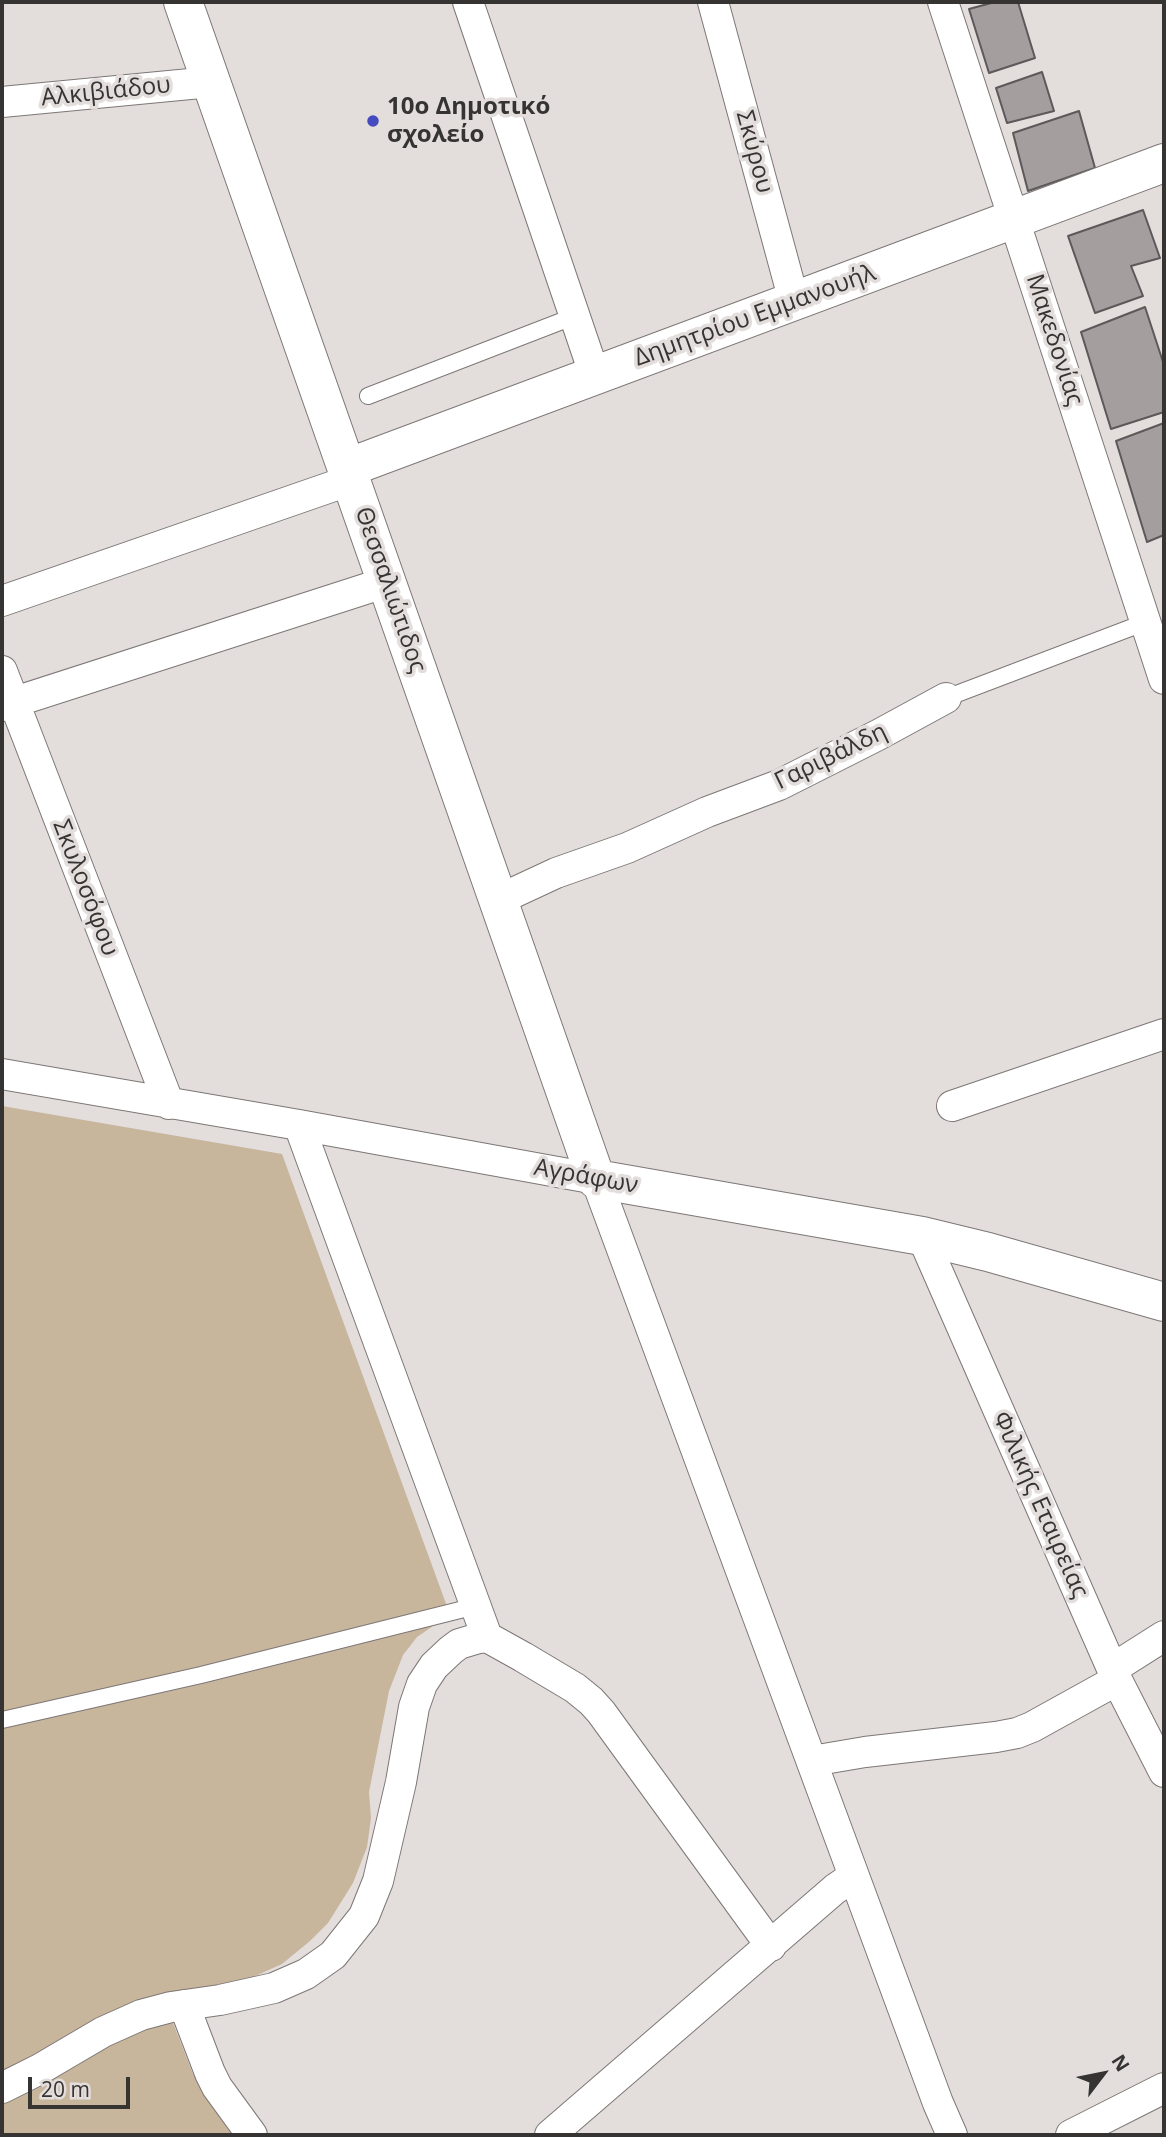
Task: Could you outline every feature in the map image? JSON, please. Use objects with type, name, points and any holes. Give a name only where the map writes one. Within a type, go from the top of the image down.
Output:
[{"type":"street","name":"Θεσσαλιώτιδος","points":[[183,2],[596,1179]]},
{"type":"street","points":[[468,2],[595,376]]},
{"type":"street","name":"Σκύρου","points":[[713,2],[794,301]]},
{"type":"street","name":"Μακεδονίας","points":[[943,2],[1015,219],[1155,618],[1164,679]]},
{"type":"street","name":"Αλκιβιάδου","points":[[2,102],[211,82]]},
{"type":"street","name":"Δημητρίου Εμμανουήλ","points":[[349,474],[595,376],[1164,163]]},
{"type":"street","points":[[2,601],[349,474]]},
{"type":"street","points":[[8,704],[387,582]]},
{"type":"street","name":"Σκυλοσόφου","points":[[2,671],[8,704],[169,1104]]},
{"type":"street","name":"Γαριβάλδη","points":[[498,900],[555,873],[627,848],[707,812],[779,785],[946,698]]},
{"type":"street","points":[[952,1107],[1164,1034]]},
{"type":"street","name":"Αγράφων","points":[[2,1074],[922,1236],[1164,1302]]},
{"type":"street","points":[[299,1125],[487,1637],[575,1688],[601,1712],[771,1946]]},
{"type":"street","points":[[596,1179],[952,2135]]},
{"type":"street","name":"Φιλικής Εταιρείας","points":[[922,1236],[1114,1674],[1164,1772]]},
{"type":"street","points":[[812,1761],[996,1737],[1032,1727],[1114,1674],[1164,1636]]},
{"type":"street","points":[[2,2088],[125,2022],[154,2011],[251,1993],[291,1981],[320,1966],[345,1942],[368,1908],[378,1881],[401,1782],[414,1707],[422,1684],[434,1665],[458,1644],[487,1637]]},
{"type":"street","points":[[550,2135],[835,1889],[854,1876]]},
{"type":"street","points":[[184,2005],[214,2080],[253,2135]]},
{"type":"street","points":[[1071,2135],[1164,2088]]},
{"type":"lane","points":[[368,396],[575,316]]},
{"type":"lane","name":"Γαριβάλδη","points":[[946,698],[1155,618]]},
{"type":"lane","points":[[2,1720],[201,1675],[475,1606]]},
{"type":"shaded area","points":[[2,1106],[282,1154],[449,1612],[417,1637],[403,1655],[389,1691],[369,1792],[371,1818],[367,1847],[353,1883],[328,1923],[282,1964],[244,1981],[164,2000],[193,2074],[236,2135],[2,2135]]},
{"type":"building","points":[[995,2],[1018,2],[1035,58],[989,73],[969,9]]},
{"type":"building","points":[[1042,72],[1054,111],[1007,123],[996,88]]},
{"type":"building","points":[[1079,111],[1095,168],[1028,191],[1013,133]]},
{"type":"building","points":[[1143,210],[1160,258],[1131,266],[1143,296],[1095,313],[1068,236]]},
{"type":"building","points":[[1145,307],[1164,365],[1164,412],[1111,429],[1081,332]]},
{"type":"building","points":[[1164,423],[1164,535],[1147,542],[1116,441]]},
{"type":"place","name":"10ο Δημοτικό σχολείο","points":[[373,121]]}]
